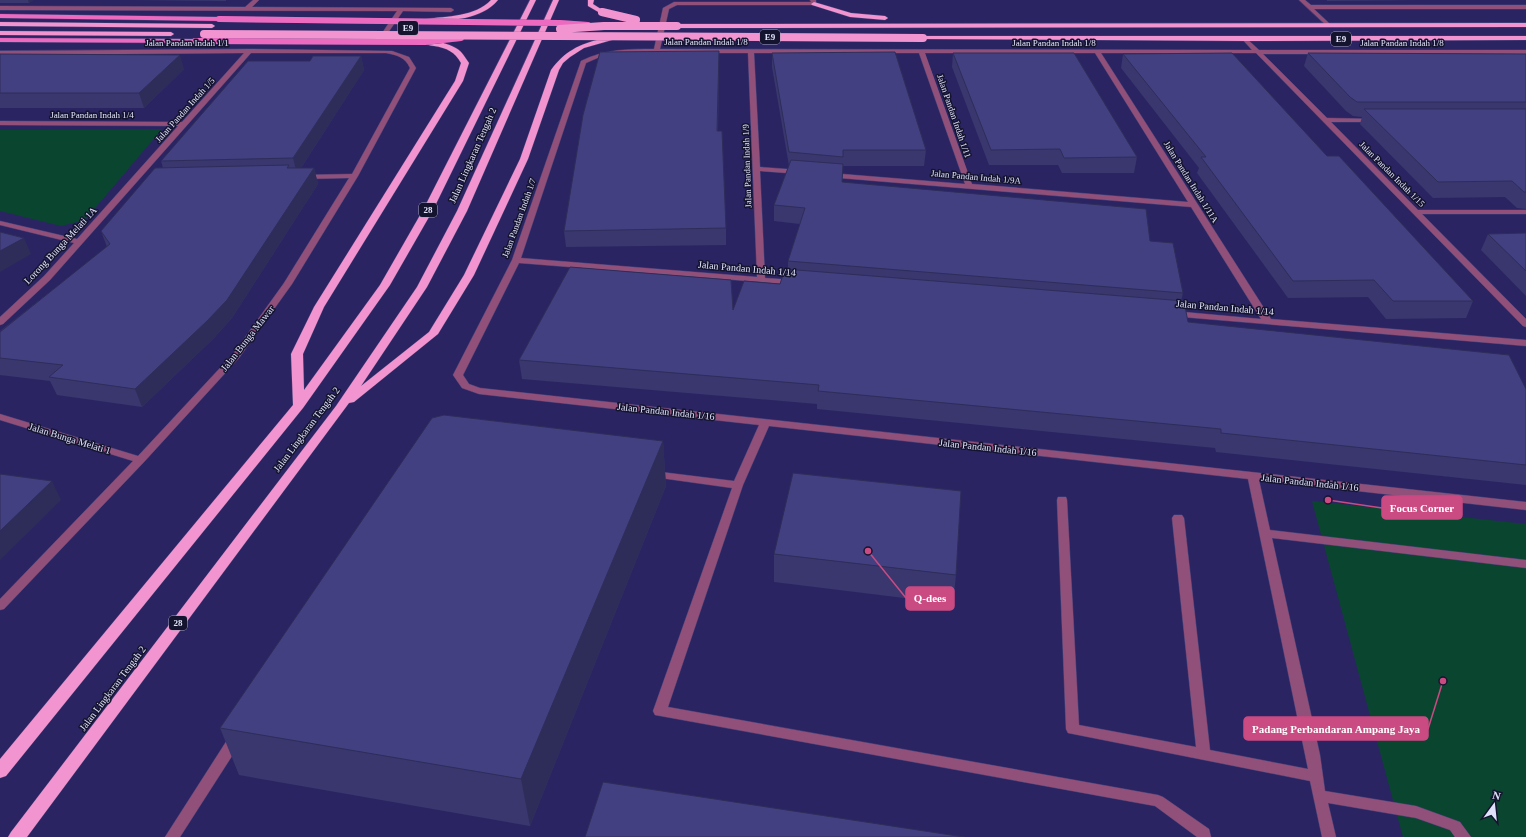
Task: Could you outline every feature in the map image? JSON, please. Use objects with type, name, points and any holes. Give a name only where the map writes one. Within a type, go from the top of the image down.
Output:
[{"type":"highway","points":[[419,22],[462,16],[478,12],[491,5],[495,0]]},
{"type":"highway","name":"Jalan Lingkaran Tengah 2","points":[[0,772],[299,405],[385,284],[428,210],[533,0]]},
{"type":"highway","name":"Jalan Lingkaran Tengah 2","points":[[17,837],[340,408],[422,287],[462,211],[556,0]]},
{"type":"highway","points":[[591,0],[590,5],[595,9],[620,18],[677,26]]},
{"type":"highway","points":[[813,2],[850,15],[868,18],[1118,19],[1171,21],[1220,26]]},
{"type":"highway","name":"E9","points":[[0,24],[560,29],[604,26],[1220,26],[1526,24]]},
{"type":"highway","name":"E9","points":[[0,33],[617,37],[1245,39],[1526,38]]},
{"type":"highway","points":[[340,408],[433,334],[469,275],[524,159],[555,70],[561,59],[570,52],[587,44],[617,37]]},
{"type":"highway","points":[[299,405],[297,354],[319,306],[459,81],[465,63],[458,52],[444,45],[425,42]]},
{"type":"main road","points":[[0,16],[560,23],[604,26]]},
{"type":"main road","points":[[0,40],[425,42],[473,36]]},
{"type":"street","points":[[96,8],[108,0]]},
{"type":"street","points":[[247,9],[256,0]]},
{"type":"street","points":[[1302,0],[1328,25]]},
{"type":"street","points":[[657,51],[666,8],[676,3],[782,5],[813,2]]},
{"type":"street","points":[[1310,7],[1526,7]]},
{"type":"street","points":[[0,8],[451,10]]},
{"type":"street","points":[[374,51],[401,10]]},
{"type":"street","name":"Jalan Pandan Indah 1/15","points":[[1245,39],[1526,324]]},
{"type":"street","name":"Jalan Pandan Indah 1/5","points":[[138,181],[184,124],[250,51]]},
{"type":"street","name":"Jalan Pandan Indah 1/1","points":[[0,52],[374,51]]},
{"type":"street","name":"Jalan Bunga Mawar","points":[[0,606],[140,460],[236,356],[288,284],[354,176],[413,68],[411,61],[404,56],[391,52],[374,51]]},
{"type":"street","name":"Jalan Pandan Indah 1/8","points":[[584,62],[605,53],[657,51],[1526,52]]},
{"type":"street","name":"Jalan Pandan Indah 1/9","points":[[751,51],[761,280]]},
{"type":"street","name":"Jalan Pandan Indah 1/11","points":[[921,52],[969,186]]},
{"type":"street","name":"Jalan Pandan Indah 1/11A","points":[[1097,52],[1268,322]]},
{"type":"street","name":"Jalan Pandan Indah 1/7","points":[[458,375],[516,260],[584,62]]},
{"type":"street","points":[[1324,120],[1379,120]]},
{"type":"street","name":"Jalan Pandan Indah 1/4","points":[[0,123],[184,124]]},
{"type":"street","name":"Jalan Pandan Indah 1/9A","points":[[756,169],[1194,205]]},
{"type":"street","points":[[299,177],[354,176]]},
{"type":"street","name":"Lorong Bunga Melati 1A","points":[[0,322],[47,278],[79,242],[138,181]]},
{"type":"street","points":[[1416,212],[1526,212]]},
{"type":"street","points":[[0,223],[79,242]]},
{"type":"street","name":"Jalan Pandan Indah 1/14","points":[[516,260],[800,283]]},
{"type":"street","name":"Jalan Pandan Indah 1/14","points":[[1167,314],[1526,343]]},
{"type":"street","name":"Jalan Pandan Indah 1/16","points":[[458,375],[461,384],[479,391],[1526,506]]},
{"type":"street","name":"Jalan Bunga Melati 1","points":[[0,417],[140,460]]},
{"type":"street","points":[[765,422],[738,485],[660,711],[1158,801],[1204,833],[1204,837]]},
{"type":"street","points":[[645,473],[738,485]]},
{"type":"street","points":[[1253,476],[1313,755],[1319,796],[1329,837]]},
{"type":"street","points":[[1062,500],[1073,729],[1316,776]]},
{"type":"street","points":[[1178,518],[1204,755]]},
{"type":"street","points":[[1266,533],[1526,564]]},
{"type":"street","points":[[172,837],[240,731]]},
{"type":"street","points":[[1319,796],[1416,812],[1455,826],[1464,837]]},
{"type":"green space","points":[[162,129],[85,220],[61,226],[0,211],[0,130]]},
{"type":"green space","points":[[1312,501],[1526,524],[1526,837],[1403,837]]},
{"type":"building","points":[[719,51],[717,131],[722,131],[726,228],[564,231],[583,115],[600,52]]},
{"type":"building","points":[[895,52],[926,150],[843,150],[843,157],[789,152],[772,53]]},
{"type":"building","points":[[953,53],[1074,53],[1137,157],[1064,158],[1060,149],[991,150]]},
{"type":"building","points":[[1232,53],[1327,156],[1339,156],[1473,301],[1393,301],[1374,280],[1293,281],[1201,157],[1206,157],[1123,54]]},
{"type":"building","points":[[1308,53],[1526,54],[1526,102],[1357,102],[1350,97]]},
{"type":"building","points":[[0,54],[180,55],[139,93],[0,93]]},
{"type":"building","points":[[313,56],[361,56],[293,158],[161,161],[248,61],[310,61]]},
{"type":"building","points":[[1364,109],[1526,109],[1526,192],[1524,192],[1512,181],[1438,182]]},
{"type":"building","points":[[791,160],[843,164],[842,182],[1146,209],[1150,241],[1173,243],[1183,293],[788,261],[805,208],[774,205]]},
{"type":"building","points":[[289,165],[287,168],[314,168],[227,300],[135,389],[49,377],[63,365],[0,358],[0,332],[110,244],[101,231],[155,168]]},
{"type":"building","points":[[0,232],[24,238],[0,251]]},
{"type":"building","points":[[1526,233],[1526,271],[1488,234]]},
{"type":"building","points":[[570,267],[731,280],[733,310],[744,281],[780,284],[785,269],[1184,301],[1188,322],[1509,355],[1526,389],[1526,465],[1221,433],[1221,429],[818,391],[819,385],[519,360]]},
{"type":"building","points":[[444,415],[663,441],[521,779],[220,728],[432,418]]},
{"type":"building","points":[[793,473],[961,491],[956,575],[774,554]]},
{"type":"building","points":[[0,474],[52,481],[0,531]]},
{"type":"building","points":[[603,782],[964,837],[585,837]]},
{"type":"place","name":"Focus Corner","points":[[1328,500]]},
{"type":"place","name":"Q-dees","points":[[868,551]]},
{"type":"place","name":"Padang Perbandaran Ampang Jaya","points":[[1443,681]]}]
